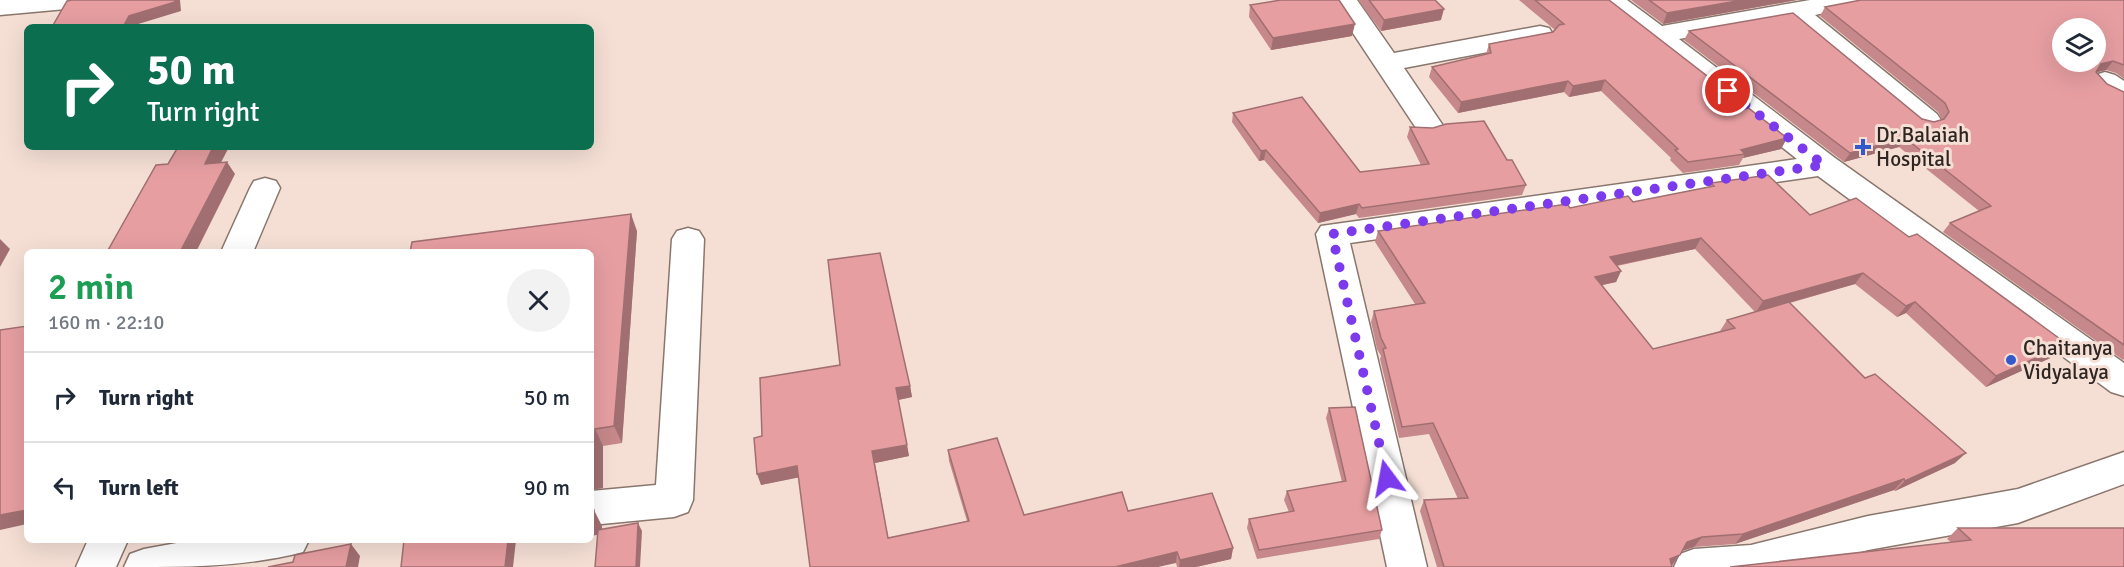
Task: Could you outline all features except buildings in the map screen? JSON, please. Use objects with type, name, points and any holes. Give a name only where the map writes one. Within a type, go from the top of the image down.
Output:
[{"type":"street","points":[[0,7],[77,0]]},
{"type":"street","points":[[1344,0],[1430,126]]},
{"type":"street","points":[[1611,0],[1824,165],[2124,381]]},
{"type":"street","points":[[1657,35],[1854,0]]},
{"type":"street","points":[[1794,10],[1928,120]]},
{"type":"street","points":[[1386,63],[1540,34]]},
{"type":"street","points":[[1407,567],[1332,234],[1824,165]]},
{"type":"street","points":[[238,249],[265,188]]},
{"type":"street","points":[[594,508],[674,500],[688,239]]},
{"type":"street","points":[[1694,567],[1751,563],[1868,532],[2018,506],[2124,468]]},
{"type":"street","points":[[96,567],[107,543]]},
{"type":"street","points":[[144,567],[273,543]]},
{"type":"place","name":"Dr.Balaiah Hospital","points":[[1863,147]]},
{"type":"place","name":"Chaitanya Vidyalaya","points":[[2011,360]]},
{"type":"route","points":[[1387,478],[1332,234],[1824,165],[1728,91]]}]
